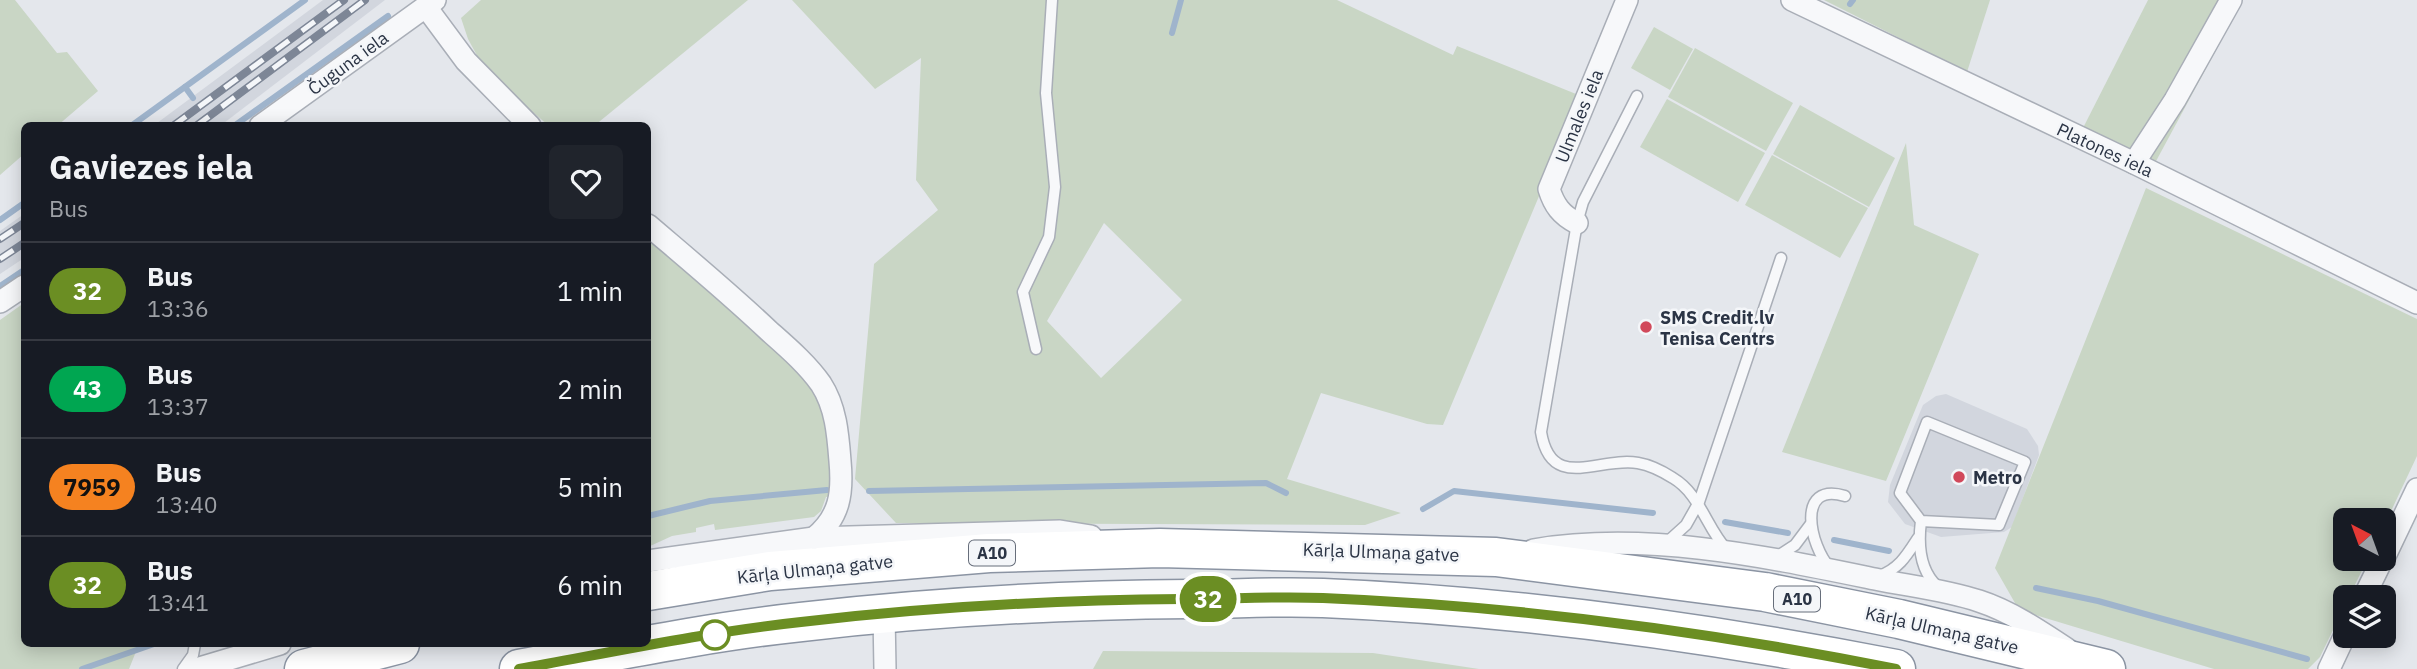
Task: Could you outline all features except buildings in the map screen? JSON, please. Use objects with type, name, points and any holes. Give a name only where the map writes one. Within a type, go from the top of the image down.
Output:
[{"type":"highway","name":"Kārļa Ulmaņa gatve","points":[[651,591],[770,571],[989,553],[1160,548],[1496,556],[1765,592],[1899,619],[2099,667]]},
{"type":"highway","points":[[651,647],[799,622],[884,614],[1102,600],[1320,598],[1461,606],[1615,621],[1772,645],[1896,669]]},
{"type":"highway","points":[[304,669],[388,647]]},
{"type":"highway","points":[[519,669],[650,647]]},
{"type":"street","name":"Ulmales iela","points":[[1577,223],[1567,218],[1554,204],[1549,189],[1627,0]]},
{"type":"street","name":"Platones iela","points":[[1792,0],[2134,163],[2417,303]]},
{"type":"street","points":[[2134,163],[2175,100],[2231,0]]},
{"type":"street","points":[[431,4],[466,61],[526,122]]},
{"type":"street","name":"Čuguna iela","points":[[266,122],[431,4]]},
{"type":"street","points":[[651,228],[800,360],[822,386],[836,421],[842,484],[841,500],[829,526],[814,538]]},
{"type":"street","points":[[0,302],[21,288]]},
{"type":"street","points":[[2396,532],[2417,489]]},
{"type":"street","points":[[651,561],[814,538],[1060,531],[1160,548]]},
{"type":"street","points":[[1496,556],[1560,546],[1664,544],[1832,570],[1979,601],[2023,622],[2099,667]]},
{"type":"street","points":[[884,614],[885,669]]},
{"type":"street","points":[[196,669],[270,647]]},
{"type":"street","points":[[2329,669],[2339,648]]},
{"type":"lane","points":[[1036,349],[1023,292],[1049,237],[1055,187],[1046,93],[1052,0]]},
{"type":"lane","points":[[1637,96],[1583,202],[1577,223],[1541,432],[1544,451],[1555,462],[1571,468],[1636,462],[1656,468],[1676,480],[1699,502],[1713,534],[1730,554]]},
{"type":"lane","points":[[1664,544],[1686,525],[1699,502],[1781,258]]},
{"type":"lane","points":[[1921,522],[1998,525],[2025,462],[1927,422],[1900,492],[1921,522],[1918,538],[1925,571],[1945,593]]},
{"type":"lane","points":[[1832,570],[1822,559],[1810,525],[1811,510],[1821,496],[1833,492],[1845,496]]},
{"type":"lane","points":[[1772,559],[1796,545],[1810,525]]},
{"type":"lane","points":[[1871,578],[1893,571],[1918,538]]},
{"type":"lane","points":[[183,669],[193,656],[194,647]]},
{"type":"shaded area","points":[[323,0],[385,0],[225,122],[158,122]]},
{"type":"shaded area","points":[[21,216],[21,260],[0,274],[0,231]]},
{"type":"shaded area","points":[[1946,394],[2027,429],[2038,446],[2039,455],[2012,527],[2004,532],[1941,537],[1905,524],[1888,502],[1890,485],[1923,405],[1936,396]]},
{"type":"green space","points":[[0,0],[15,0],[57,53],[67,52],[98,91],[62,122],[21,122],[21,157],[0,175]]},
{"type":"green space","points":[[481,0],[748,0],[599,122],[544,122],[486,72],[468,39],[461,18]]},
{"type":"green space","points":[[792,0],[1337,0],[1453,55],[1457,46],[1581,96],[1443,425],[1427,424],[1321,393],[1287,479],[1401,513],[1365,525],[896,523],[855,479],[874,264],[938,210],[916,180],[921,58],[875,89]],"holes":[[[1104,223],[1182,300],[1101,378],[1047,321]]]},
{"type":"green space","points":[[1824,0],[1990,0],[1967,72]]},
{"type":"green space","points":[[2148,0],[2243,0],[2155,163],[2083,128]]},
{"type":"green space","points":[[1654,27],[1693,49],[1670,90],[1631,68]]},
{"type":"green space","points":[[1695,48],[1793,103],[1766,151],[1668,97]]},
{"type":"green space","points":[[1667,99],[1765,153],[1738,202],[1640,147]]},
{"type":"green space","points":[[1800,105],[1895,158],[1869,207],[1773,154]]},
{"type":"green space","points":[[1906,143],[1914,225],[1979,254],[1886,481],[1782,452]]},
{"type":"green space","points":[[1772,155],[1868,208],[1840,258],[1745,205]]},
{"type":"green space","points":[[2146,188],[2417,319],[2417,456],[2392,508],[2333,508],[2333,571],[2362,571],[2355,585],[2333,585],[2333,630],[2320,657],[2308,669],[2214,669],[2019,610],[1995,568]]},
{"type":"green space","points":[[651,242],[800,366],[821,403],[832,471],[832,496],[826,497],[821,511],[814,517],[715,530],[714,524],[696,528],[696,532],[672,536],[651,546]]},
{"type":"green space","points":[[21,305],[21,647],[138,647],[129,669],[0,669],[0,320]]},
{"type":"green space","points":[[1103,651],[1373,653],[1479,669],[1093,669]]},
{"type":"waterway","points":[[137,122],[305,0]]},
{"type":"waterway","points":[[1172,33],[1181,0]]},
{"type":"waterway","points":[[1850,4],[1853,0]]},
{"type":"waterway","points":[[240,122],[388,16]]},
{"type":"waterway","points":[[185,87],[193,98]]},
{"type":"waterway","points":[[0,220],[21,205]]},
{"type":"waterway","points":[[0,286],[21,272]]},
{"type":"waterway","points":[[869,491],[1266,483],[1286,493]]},
{"type":"waterway","points":[[651,515],[710,501],[827,490]]},
{"type":"waterway","points":[[1423,509],[1454,491],[1653,513]]},
{"type":"waterway","points":[[1725,522],[1788,533]]},
{"type":"waterway","points":[[1834,540],[1889,551]]},
{"type":"waterway","points":[[2036,588],[2098,601],[2307,659]]},
{"type":"waterway","points":[[82,669],[145,647]]},
{"type":"railway","points":[[178,122],[344,0]]},
{"type":"railway","points":[[201,122],[365,0]]},
{"type":"railway","points":[[0,239],[21,225]]},
{"type":"railway","points":[[0,259],[21,245]]},
{"type":"bus line","name":"32","points":[[651,646],[799,622],[884,614],[1102,600],[1320,598],[1461,606],[1615,621],[1772,645],[1896,669]]},
{"type":"bus line","name":"32","points":[[519,669],[645,647]]},
{"type":"place","name":"SMS Credit.lv Tenisa Centrs","points":[[1646,327]]},
{"type":"place","name":"Metro","points":[[1959,477]]}]
